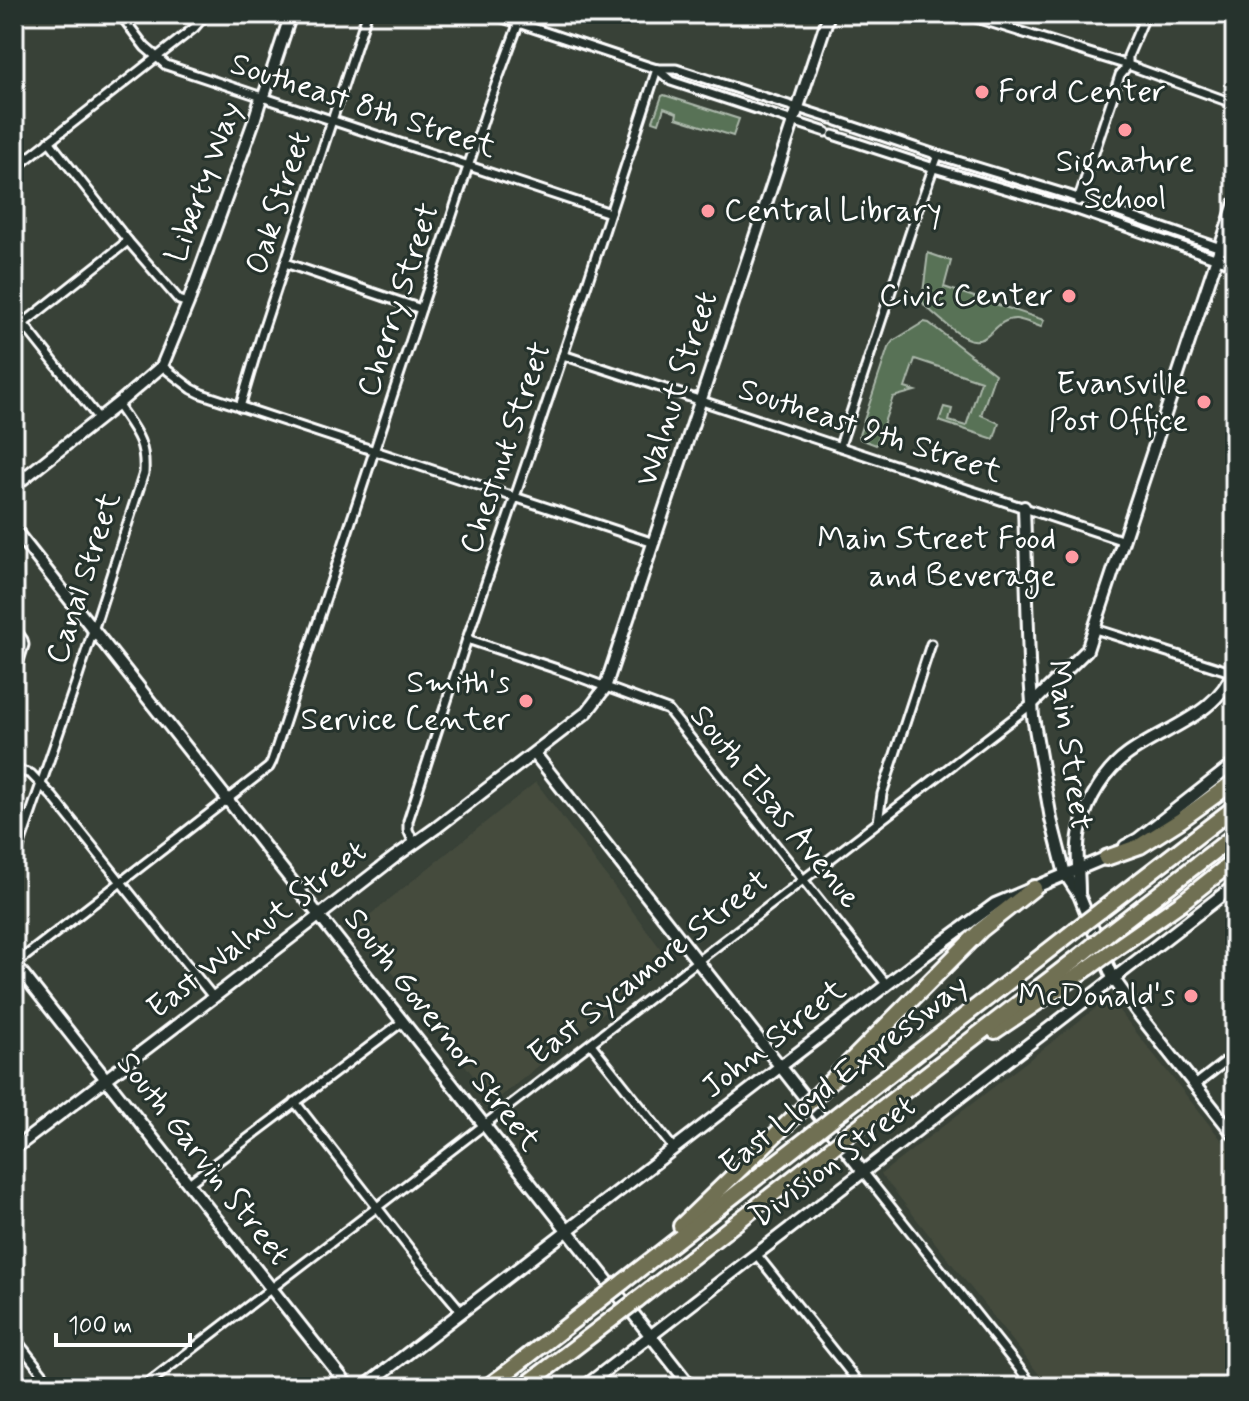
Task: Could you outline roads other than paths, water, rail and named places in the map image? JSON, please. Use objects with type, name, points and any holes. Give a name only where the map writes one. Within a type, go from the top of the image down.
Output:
[{"type":"highway","points":[[1106,858],[1140,846],[1235,781]]},
{"type":"highway","name":"East Lloyd Expressway","points":[[487,1387],[1235,807]]},
{"type":"highway","name":"East Lloyd Expressway","points":[[525,1385],[1235,835]]},
{"type":"highway","points":[[940,1065],[1015,1020],[1182,902],[1235,860]]},
{"type":"highway","points":[[636,1272],[981,930],[1034,888]]},
{"type":"main road","name":"Liberty Way","points":[[162,366],[264,96],[291,14]]},
{"type":"main road","name":"Walnut Street","points":[[535,754],[587,712],[605,688],[829,14]]},
{"type":"main road","points":[[1032,704],[1087,650],[1235,203]]},
{"type":"main road","points":[[14,486],[162,366]]},
{"type":"main road","name":"Main Street","points":[[1024,507],[1032,704],[1051,819],[1065,874],[1079,895],[1113,978],[1235,1136]]},
{"type":"main road","name":"South Governor Street","points":[[14,529],[691,1387]]},
{"type":"main road","points":[[1079,895],[1077,856],[1081,825],[1091,800],[1107,774],[1130,753],[1186,722],[1209,705],[1234,671]]},
{"type":"main road","points":[[535,754],[864,1173]]},
{"type":"main road","name":"East Walnut Street","points":[[14,1149],[318,915],[535,754]]},
{"type":"main road","name":"John Street","points":[[364,1387],[995,904],[1106,858],[1138,839],[1235,763]]},
{"type":"main road","name":"Division Street","points":[[584,1387],[1235,885]]},
{"type":"main road","name":"South Garvin Street","points":[[14,965],[349,1387]]},
{"type":"street","name":"Southeast 8th Street","points":[[120,14],[155,57],[166,65],[610,213]]},
{"type":"street","points":[[14,169],[194,28],[206,14]]},
{"type":"street","name":"Oak Street","points":[[240,407],[367,14]]},
{"type":"street","points":[[491,14],[520,18],[657,69],[671,81],[934,168],[1218,254],[1235,253]]},
{"type":"street","points":[[963,14],[982,17],[1128,65],[1235,104]]},
{"type":"street","points":[[1080,211],[1078,199],[1120,75],[1128,65],[1128,56],[1146,14]]},
{"type":"street","name":"Cherry Street","points":[[14,965],[269,767],[520,18]]},
{"type":"street","points":[[657,69],[676,69],[1078,199],[1218,254],[1235,265]]},
{"type":"street","name":"Chestnut Street","points":[[414,843],[408,821],[657,69]]},
{"type":"street","points":[[49,141],[128,241],[179,300],[188,303]]},
{"type":"street","points":[[840,446],[938,155]]},
{"type":"street","points":[[14,331],[128,241]]},
{"type":"street","points":[[285,263],[421,309]]},
{"type":"street","points":[[14,312],[99,419]]},
{"type":"street","name":"Southeast 9th Street","points":[[563,355],[1124,541]]},
{"type":"street","points":[[162,366],[192,389],[240,407],[654,543]]},
{"type":"street","name":"Canal Street","points":[[14,862],[144,473],[145,455],[141,440],[117,404]]},
{"type":"street","points":[[14,627],[24,645],[14,677]]},
{"type":"street","points":[[1095,629],[1234,671]]},
{"type":"street","name":"South Elsas Avenue","points":[[467,639],[668,710],[887,985]]},
{"type":"street","points":[[877,823],[882,794],[931,644]]},
{"type":"street","name":"East Sycamore Street","points":[[143,1387],[1032,704]]},
{"type":"street","points":[[14,769],[31,774],[41,783],[213,997]]},
{"type":"street","points":[[189,1183],[402,1022]]},
{"type":"street","points":[[591,1044],[674,1149]]},
{"type":"street","points":[[1195,1085],[1235,1054]]},
{"type":"street","points":[[295,1102],[462,1312]]},
{"type":"street","points":[[864,1173],[1032,1384],[1022,1387]]},
{"type":"street","points":[[756,1254],[862,1387]]},
{"type":"street","points":[[14,1337],[53,1387]]},
{"type":"place","name":"Ford Center","points":[[982,92]]},
{"type":"place","name":"Signature School","points":[[1125,130]]},
{"type":"place","name":"Central Library","points":[[708,211]]},
{"type":"place","name":"Civic Center","points":[[1069,296]]},
{"type":"place","name":"Evansville Post Office","points":[[1204,402]]},
{"type":"place","name":"Main Street Food and Beverage","points":[[1072,557]]},
{"type":"place","name":"Smith's Service Center","points":[[526,701]]},
{"type":"place","name":"McDonald's","points":[[1191,996]]}]
